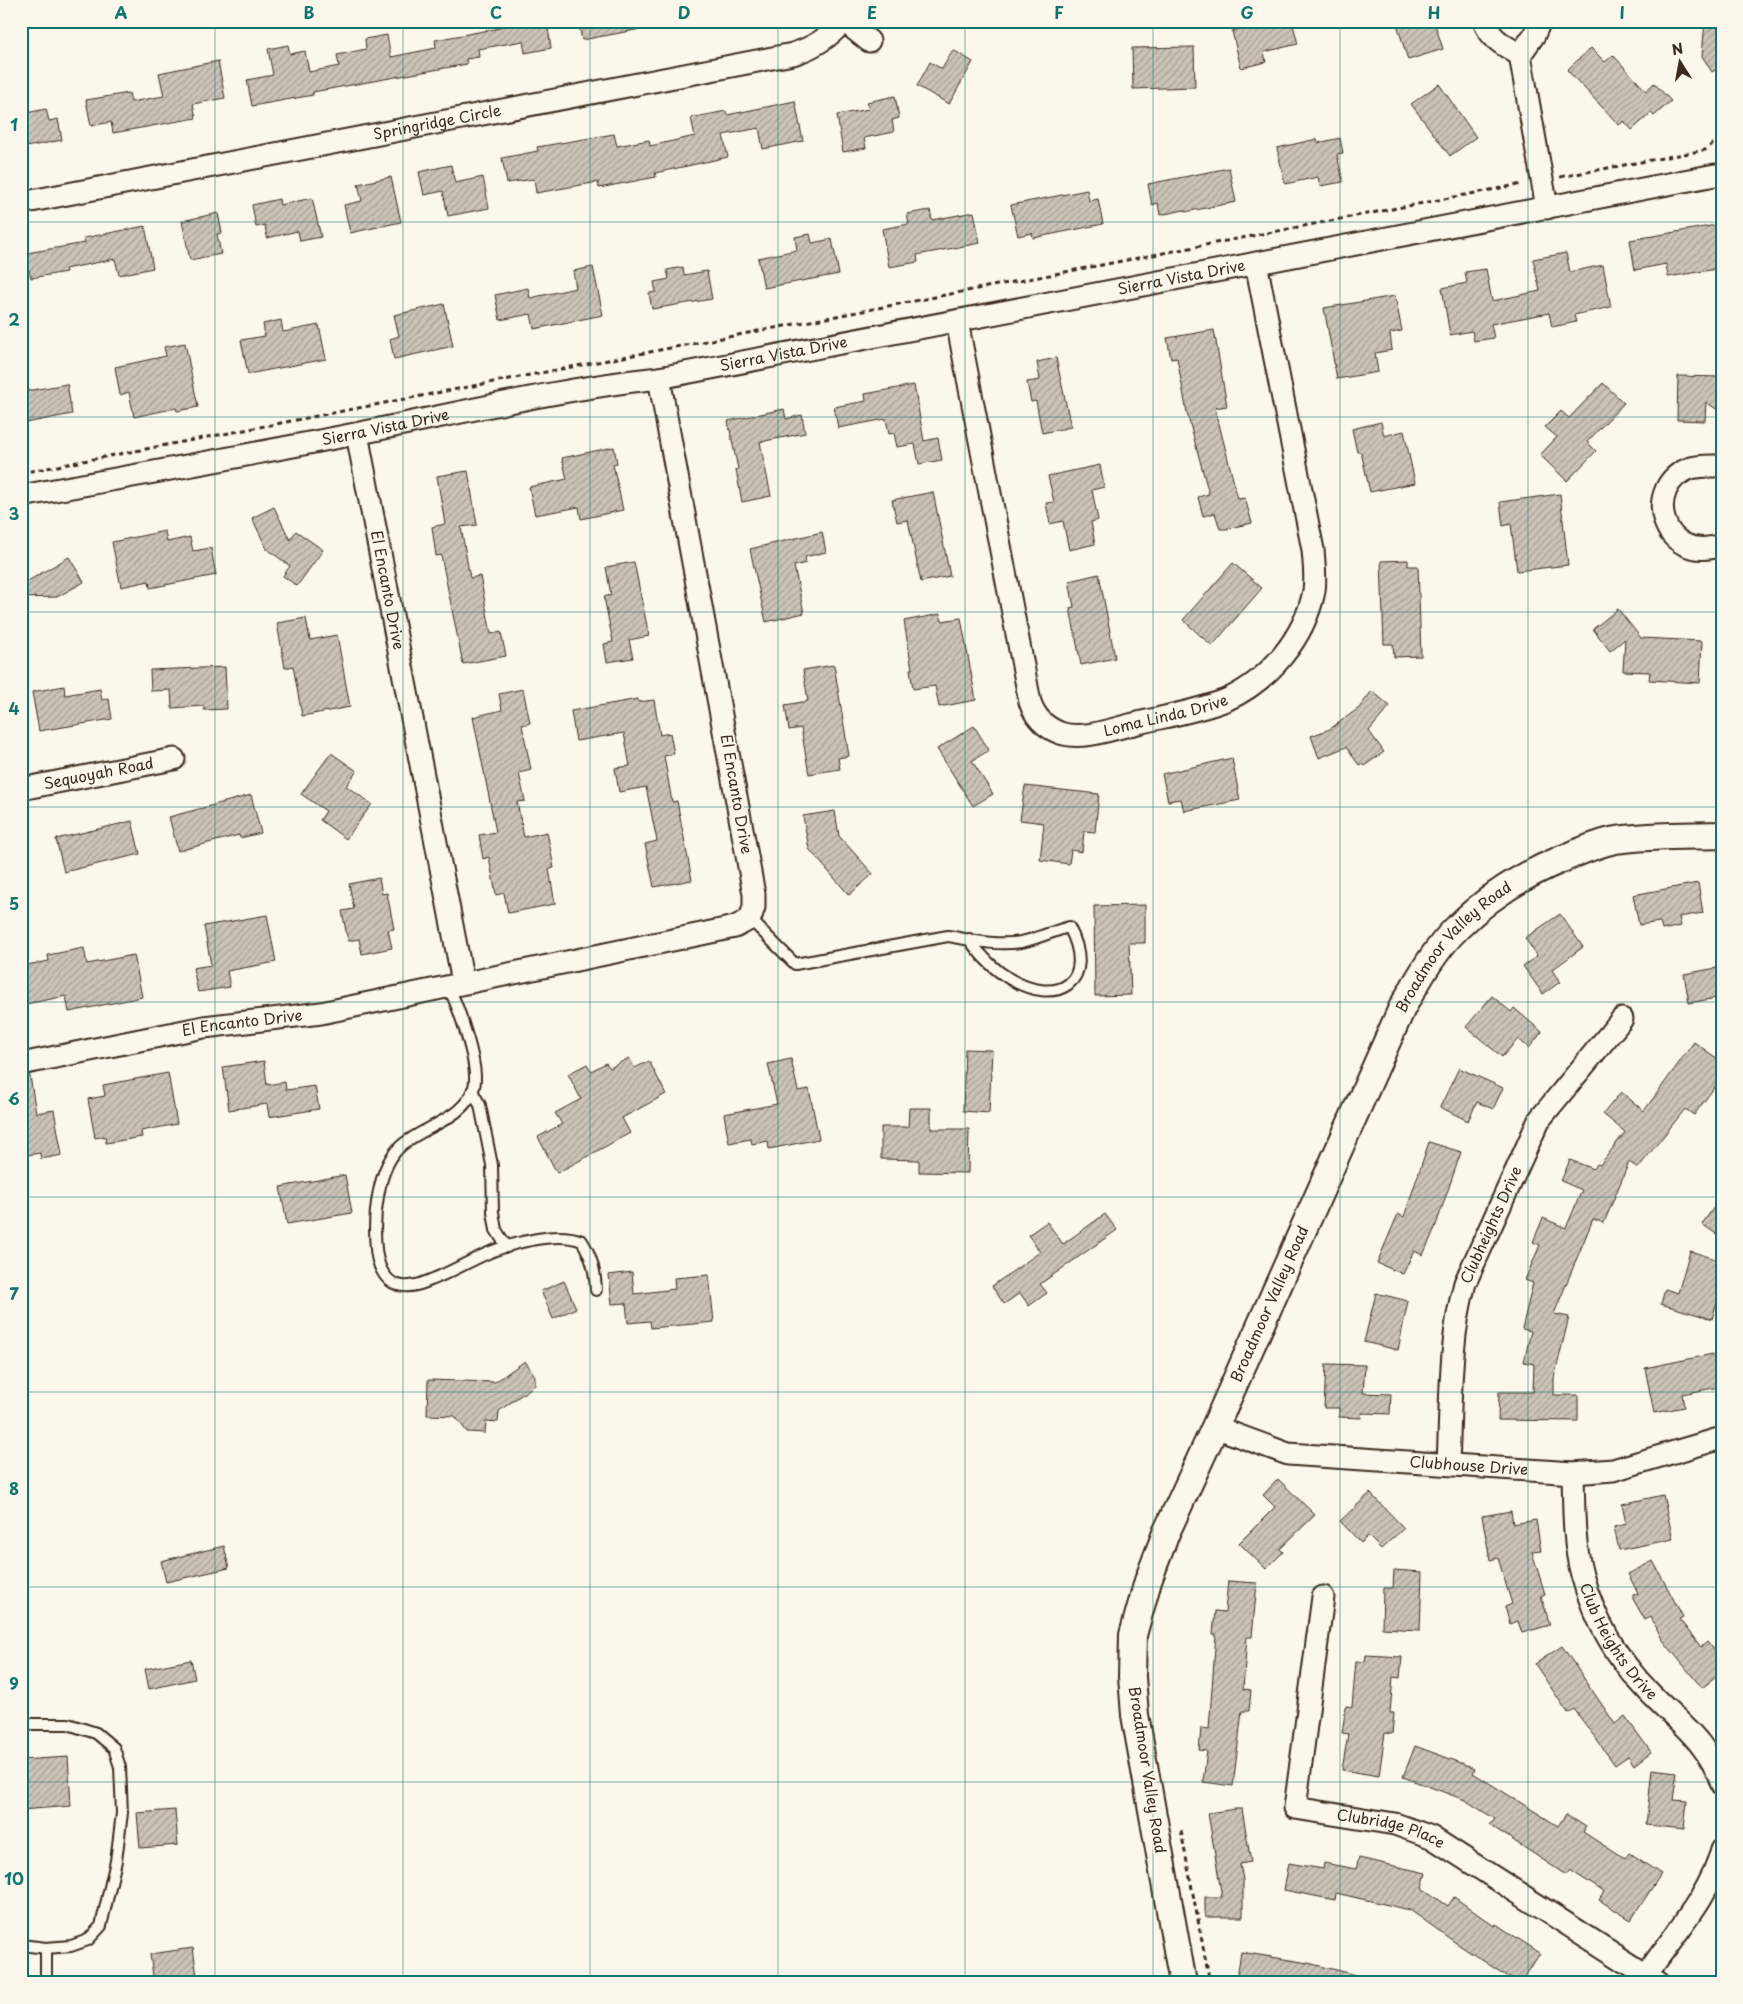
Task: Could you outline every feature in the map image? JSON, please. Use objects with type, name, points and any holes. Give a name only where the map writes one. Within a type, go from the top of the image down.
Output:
[{"type":"street","points":[[844,21],[869,41]]},
{"type":"street","name":"Springridge Circle","points":[[21,203],[793,54],[824,41],[844,21]]},
{"type":"street","points":[[1484,21],[1488,32],[1495,39],[1520,55]]},
{"type":"street","points":[[1540,21],[1534,35],[1520,55],[1547,208]]},
{"type":"street","name":"Sierra Vista Drive","points":[[21,496],[357,434],[511,401],[614,383],[659,378],[1547,208],[1719,172]]},
{"type":"street","name":"Loma Linda Drive","points":[[957,321],[1030,702],[1034,712],[1048,728],[1062,734],[1087,734],[1202,708],[1245,689],[1270,668],[1292,642],[1306,616],[1314,590],[1313,550],[1256,263]]},
{"type":"street","name":"El Encanto Drive","points":[[21,1064],[204,1027],[321,1013],[735,927],[750,919],[754,907],[754,894],[659,378]]},
{"type":"street","name":"El Encanto Drive","points":[[357,434],[455,984]]},
{"type":"street","points":[[1722,466],[1707,465],[1691,468],[1681,473],[1666,490],[1662,501],[1663,516],[1668,528],[1676,538],[1687,546],[1699,549],[1710,549],[1722,545]]},
{"type":"street","name":"Sequoyah Road","points":[[21,789],[174,759]]},
{"type":"street","name":"Broadmoor Valley Road","points":[[1183,1983],[1135,1715],[1132,1677],[1133,1635],[1148,1581],[1166,1533],[1402,1008],[1423,970],[1457,928],[1491,898],[1533,871],[1574,854],[1614,841],[1656,836],[1722,835]]},
{"type":"street","name":"Clubheights Drive","points":[[1448,1463],[1454,1338],[1465,1283],[1539,1120],[1622,1020]]},
{"type":"street","name":"Clubhouse Drive","points":[[1215,1427],[1288,1454],[1448,1463],[1573,1473],[1614,1470],[1722,1438]]},
{"type":"street","name":"Club Heights Drive","points":[[1573,1473],[1574,1521],[1578,1556],[1585,1583],[1601,1624],[1628,1668],[1650,1694],[1695,1736],[1711,1760],[1722,1785]]},
{"type":"street","name":"Clubridge Place","points":[[1323,1597],[1295,1808],[1395,1824],[1431,1837],[1649,1980]]},
{"type":"street","points":[[1649,1980],[1706,1888],[1718,1864],[1722,1850]]},
{"type":"lane","points":[[750,919],[795,964],[948,936],[969,939],[1000,944],[1023,942],[1050,932],[1069,928],[1074,938],[1079,962],[1076,977],[1068,986],[1058,989],[1036,989],[1011,979],[980,956],[969,939]]},
{"type":"lane","points":[[455,984],[457,1005],[472,1057],[474,1086],[469,1100],[454,1113],[402,1145],[392,1156],[382,1179],[376,1207],[377,1258],[385,1275],[392,1282],[408,1286],[420,1284],[507,1247],[561,1236],[582,1241],[595,1271],[596,1290]]},
{"type":"lane","points":[[472,1091],[480,1105],[492,1166],[493,1212],[496,1230],[507,1247]]},
{"type":"lane","points":[[21,1724],[68,1724],[96,1733],[114,1748],[120,1767],[122,1813],[116,1861],[101,1926],[88,1940],[71,1946],[46,1948],[21,1944]]},
{"type":"lane","points":[[46,1948],[46,1983]]},
{"type":"path","points":[[21,473],[1705,150],[1722,136]]},
{"type":"path","points":[[1180,1826],[1210,1983]]},
{"type":"building","points":[[499,21],[547,21],[551,48],[525,53],[523,41],[478,49],[479,57],[466,59],[467,64],[313,92],[313,95],[252,106],[247,80],[273,75],[268,49],[288,45],[290,54],[305,51],[309,72],[339,66],[337,55],[366,49],[365,39],[387,35],[391,57],[436,48],[435,40],[500,28]]},
{"type":"building","points":[[578,21],[640,21],[641,29],[582,40]]},
{"type":"building","points":[[1271,21],[1292,21],[1298,44],[1264,52],[1266,62],[1241,68],[1232,31]]},
{"type":"building","points":[[1396,21],[1434,21],[1443,49],[1408,60]]},
{"type":"building","points":[[1705,21],[1722,21],[1722,66],[1712,72],[1702,56]]},
{"type":"building","points":[[1194,47],[1195,87],[1133,89],[1132,48]]},
{"type":"building","points":[[1591,48],[1605,62],[1613,55],[1646,91],[1654,83],[1671,101],[1654,116],[1651,113],[1632,130],[1624,121],[1619,125],[1567,70]]},
{"type":"building","points":[[953,50],[973,62],[949,104],[917,86],[930,62],[942,69]]},
{"type":"building","points":[[218,61],[225,98],[193,104],[196,118],[113,133],[111,122],[91,126],[86,100],[129,93],[131,102],[164,96],[159,73]]},
{"type":"building","points":[[1439,84],[1476,137],[1450,156],[1411,104]]},
{"type":"building","points":[[895,96],[899,118],[892,120],[894,132],[864,138],[866,148],[843,152],[837,115],[869,109],[867,102]]},
{"type":"building","points":[[795,101],[803,141],[763,149],[759,128],[723,135],[728,157],[655,173],[656,177],[599,188],[598,182],[536,193],[534,179],[507,183],[502,158],[538,151],[537,147],[614,134],[617,146],[649,140],[650,146],[695,136],[691,118],[726,111],[727,115]]},
{"type":"building","points":[[46,109],[49,121],[58,119],[62,140],[21,148],[21,114]]},
{"type":"building","points":[[1340,138],[1343,153],[1337,154],[1343,182],[1320,186],[1318,177],[1285,184],[1277,148],[1317,139],[1318,143]]},
{"type":"building","points":[[451,165],[455,183],[483,177],[489,208],[448,216],[443,191],[424,195],[419,172]]},
{"type":"building","points":[[1229,168],[1236,202],[1160,215],[1158,203],[1152,205],[1148,184]]},
{"type":"building","points":[[391,177],[401,222],[350,233],[344,205],[362,201],[358,184]]},
{"type":"building","points":[[1087,190],[1089,201],[1098,199],[1103,224],[1033,238],[1032,233],[1018,236],[1011,205]]},
{"type":"building","points":[[312,198],[321,237],[300,241],[298,231],[267,238],[265,225],[256,227],[252,205],[279,199],[280,205]]},
{"type":"building","points":[[930,210],[932,220],[974,212],[980,243],[917,255],[918,262],[889,267],[882,229],[909,224],[907,214]]},
{"type":"building","points":[[218,213],[222,233],[217,234],[221,254],[190,260],[182,221]]},
{"type":"building","points":[[1716,225],[1722,256],[1722,268],[1668,277],[1666,264],[1635,270],[1630,240]]},
{"type":"building","points":[[145,226],[153,268],[119,275],[115,259],[65,269],[66,272],[31,278],[29,270],[21,271],[21,254],[85,243],[84,238]]},
{"type":"building","points":[[810,234],[812,243],[832,239],[839,274],[764,288],[758,258],[797,250],[795,237]]},
{"type":"building","points":[[1566,253],[1570,272],[1603,265],[1611,307],[1574,315],[1576,322],[1552,327],[1549,313],[1491,324],[1494,338],[1474,341],[1472,331],[1450,335],[1442,288],[1467,283],[1465,272],[1486,269],[1492,301],[1540,291],[1533,259]]},
{"type":"building","points":[[593,267],[603,315],[534,329],[531,314],[500,320],[495,295],[528,288],[530,298],[576,288],[573,271]]},
{"type":"building","points":[[683,267],[684,275],[707,271],[712,299],[652,309],[649,293],[656,292],[654,282],[669,279],[667,270]]},
{"type":"building","points":[[1395,296],[1402,331],[1390,333],[1392,350],[1375,353],[1378,372],[1337,379],[1324,308]]},
{"type":"building","points":[[444,304],[453,346],[394,359],[390,339],[399,336],[394,315]]},
{"type":"building","points":[[281,320],[283,332],[319,325],[326,359],[248,374],[241,340],[265,336],[263,324]]},
{"type":"building","points":[[1214,330],[1227,406],[1215,408],[1238,499],[1245,498],[1252,523],[1226,529],[1220,529],[1215,513],[1203,516],[1198,497],[1209,494],[1187,413],[1177,358],[1171,359],[1167,338]]},
{"type":"building","points":[[185,343],[198,407],[177,411],[176,408],[134,417],[129,392],[120,395],[115,367],[166,356],[164,347]]},
{"type":"building","points":[[1056,358],[1071,427],[1042,433],[1036,401],[1031,402],[1027,382],[1040,380],[1037,362]]},
{"type":"building","points":[[1678,376],[1722,377],[1722,413],[1706,402],[1705,421],[1677,420]]},
{"type":"building","points":[[1603,383],[1624,403],[1587,442],[1596,451],[1567,481],[1540,455],[1557,437],[1545,427],[1561,411],[1569,418]]},
{"type":"building","points":[[67,384],[72,414],[21,424],[21,392]]},
{"type":"building","points":[[914,385],[924,441],[938,438],[942,460],[919,464],[915,444],[897,447],[894,433],[889,434],[886,419],[838,428],[834,407],[866,401],[865,394]]},
{"type":"building","points":[[784,409],[786,419],[802,415],[805,433],[760,442],[771,496],[742,502],[736,470],[738,469],[728,421]]},
{"type":"building","points":[[1381,422],[1384,436],[1404,431],[1415,483],[1370,492],[1361,452],[1357,452],[1352,429]]},
{"type":"building","points":[[614,447],[617,463],[613,464],[623,510],[581,519],[579,507],[535,515],[529,487],[567,479],[562,458]]},
{"type":"building","points":[[1100,465],[1104,487],[1092,490],[1098,520],[1091,522],[1095,544],[1069,550],[1063,521],[1050,524],[1046,503],[1054,502],[1048,476]]},
{"type":"building","points":[[468,471],[477,525],[461,527],[470,578],[480,576],[491,634],[501,632],[506,656],[463,664],[441,555],[436,556],[432,527],[445,524],[437,476]]},
{"type":"building","points":[[933,492],[950,576],[921,582],[908,520],[897,522],[892,500]]},
{"type":"building","points":[[1560,494],[1568,565],[1517,571],[1511,524],[1503,526],[1500,502]]},
{"type":"building","points":[[274,507],[290,540],[296,531],[323,550],[297,586],[283,576],[290,566],[267,549],[252,518]]},
{"type":"building","points":[[165,531],[167,542],[190,537],[193,551],[211,548],[216,575],[150,588],[149,581],[121,587],[112,542]]},
{"type":"building","points":[[822,532],[826,552],[805,557],[806,563],[794,566],[804,613],[766,622],[750,549]]},
{"type":"building","points":[[69,557],[84,582],[57,597],[21,598],[21,585]]},
{"type":"building","points":[[1408,560],[1408,566],[1418,566],[1421,656],[1394,657],[1393,644],[1384,644],[1381,561]]},
{"type":"building","points":[[634,562],[649,636],[629,640],[633,658],[607,662],[604,644],[613,642],[604,597],[611,595],[606,567]]},
{"type":"building","points":[[1233,563],[1262,588],[1212,646],[1183,620]]},
{"type":"building","points":[[1099,574],[1115,658],[1081,665],[1070,608],[1074,607],[1069,581]]},
{"type":"building","points":[[1618,609],[1641,638],[1702,641],[1700,683],[1649,680],[1650,672],[1623,671],[1625,639],[1610,651],[1593,629]]},
{"type":"building","points":[[940,614],[942,621],[961,618],[976,700],[939,707],[935,686],[913,689],[910,669],[912,669],[904,621]]},
{"type":"building","points":[[306,618],[310,640],[337,635],[350,707],[302,716],[293,666],[285,668],[277,623]]},
{"type":"building","points":[[834,665],[849,756],[838,758],[840,769],[809,774],[801,728],[789,730],[785,705],[808,701],[803,670]]},
{"type":"building","points":[[225,667],[227,709],[204,710],[204,706],[172,708],[171,690],[151,691],[150,670]]},
{"type":"building","points":[[64,686],[65,695],[100,689],[102,700],[109,699],[112,719],[39,731],[32,692]]},
{"type":"building","points":[[523,689],[530,723],[522,725],[531,770],[519,773],[525,801],[517,802],[524,837],[547,832],[554,868],[549,869],[555,904],[508,913],[504,893],[496,895],[489,857],[483,859],[479,835],[496,832],[473,717],[502,710],[499,694]]},
{"type":"building","points":[[1372,691],[1390,706],[1369,731],[1384,752],[1364,766],[1362,764],[1359,765],[1346,747],[1319,758],[1311,736],[1330,729],[1359,708]]},
{"type":"building","points":[[638,699],[638,702],[654,700],[660,735],[670,733],[674,754],[664,756],[672,802],[677,801],[692,880],[654,887],[645,844],[657,841],[646,787],[619,792],[615,768],[630,766],[624,733],[576,741],[571,711]]},
{"type":"building","points":[[974,726],[989,750],[972,761],[993,794],[973,806],[937,749]]},
{"type":"building","points":[[331,753],[357,771],[346,786],[372,804],[346,839],[320,820],[326,811],[301,794]]},
{"type":"building","points":[[1232,758],[1240,800],[1184,811],[1181,799],[1168,801],[1162,774]]},
{"type":"building","points":[[1025,786],[1099,794],[1095,832],[1084,831],[1082,852],[1071,850],[1069,864],[1040,860],[1044,823],[1020,820]]},
{"type":"building","points":[[251,795],[261,833],[240,838],[239,835],[178,851],[169,817]]},
{"type":"building","points":[[835,811],[839,836],[873,874],[849,895],[809,849],[803,816]]},
{"type":"building","points":[[132,821],[140,854],[64,872],[56,839]]},
{"type":"building","points":[[379,878],[382,894],[387,893],[394,929],[388,930],[392,948],[362,954],[359,939],[348,941],[342,911],[354,909],[349,884]]},
{"type":"building","points":[[1698,883],[1703,913],[1679,917],[1681,926],[1662,930],[1660,922],[1639,925],[1633,895]]},
{"type":"building","points":[[1145,905],[1145,943],[1129,943],[1131,995],[1095,996],[1094,906]]},
{"type":"building","points":[[1560,914],[1583,947],[1552,970],[1560,982],[1543,994],[1523,966],[1537,956],[1525,938]]},
{"type":"building","points":[[267,915],[276,962],[227,971],[230,987],[198,992],[193,968],[211,965],[204,926]]},
{"type":"building","points":[[84,948],[87,964],[134,955],[142,997],[69,1012],[66,996],[21,1005],[21,966],[49,961],[48,955]]},
{"type":"building","points":[[1722,967],[1722,997],[1689,1003],[1684,974]]},
{"type":"building","points":[[1492,996],[1511,1012],[1514,1008],[1542,1032],[1529,1048],[1518,1039],[1502,1057],[1466,1027]]},
{"type":"building","points":[[1694,1042],[1722,1062],[1722,1077],[1694,1115],[1685,1109],[1638,1168],[1629,1162],[1604,1223],[1593,1219],[1554,1314],[1569,1317],[1554,1378],[1554,1395],[1578,1395],[1578,1421],[1498,1420],[1499,1392],[1533,1392],[1534,1364],[1524,1362],[1531,1331],[1522,1329],[1533,1283],[1525,1280],[1540,1245],[1533,1242],[1543,1218],[1566,1228],[1582,1190],[1561,1181],[1570,1160],[1594,1169],[1597,1164],[1600,1165],[1625,1132],[1603,1114],[1621,1092],[1644,1111]]},
{"type":"building","points":[[965,1049],[992,1050],[989,1113],[963,1111]]},
{"type":"building","points":[[629,1058],[635,1068],[649,1061],[666,1094],[622,1118],[630,1133],[557,1173],[538,1137],[562,1124],[555,1113],[581,1099],[568,1074],[587,1064],[591,1071],[606,1063],[610,1068]]},
{"type":"building","points":[[791,1059],[798,1091],[809,1089],[819,1139],[769,1149],[768,1141],[752,1144],[751,1139],[729,1143],[724,1114],[777,1104],[768,1064]]},
{"type":"building","points":[[264,1061],[267,1085],[285,1082],[286,1090],[315,1086],[319,1109],[269,1117],[267,1104],[229,1110],[223,1067]]},
{"type":"building","points":[[1459,1068],[1503,1088],[1493,1109],[1477,1102],[1468,1121],[1440,1107]]},
{"type":"building","points":[[168,1073],[177,1124],[141,1131],[142,1137],[106,1143],[105,1136],[95,1138],[88,1099],[105,1096],[103,1085]]},
{"type":"building","points":[[30,1076],[36,1113],[54,1110],[62,1155],[41,1159],[40,1153],[21,1156],[21,1077]]},
{"type":"building","points":[[909,1108],[931,1108],[931,1129],[969,1129],[968,1173],[919,1172],[919,1160],[881,1159],[881,1127],[908,1127]]},
{"type":"building","points":[[1429,1142],[1461,1152],[1435,1228],[1423,1255],[1414,1251],[1403,1274],[1377,1263],[1398,1214],[1404,1217]]},
{"type":"building","points":[[345,1175],[352,1213],[287,1224],[280,1187]]},
{"type":"building","points":[[1722,1196],[1722,1238],[1702,1224]]},
{"type":"building","points":[[1105,1214],[1117,1230],[1040,1284],[1047,1293],[1029,1306],[1020,1293],[1004,1304],[992,1286],[1040,1252],[1028,1235],[1047,1222],[1063,1244]]},
{"type":"building","points":[[1690,1251],[1722,1261],[1722,1286],[1712,1319],[1661,1304],[1665,1289],[1678,1293]]},
{"type":"building","points":[[632,1272],[634,1294],[675,1289],[674,1278],[709,1275],[714,1322],[651,1328],[650,1321],[628,1323],[626,1303],[612,1304],[609,1275]]},
{"type":"building","points":[[564,1281],[576,1308],[553,1319],[541,1291]]},
{"type":"building","points":[[1376,1293],[1408,1301],[1398,1350],[1364,1342]]},
{"type":"building","points":[[1713,1354],[1719,1387],[1682,1394],[1684,1407],[1654,1413],[1645,1368]]},
{"type":"building","points":[[525,1361],[535,1376],[535,1385],[499,1411],[498,1422],[486,1421],[485,1433],[467,1432],[455,1416],[427,1415],[428,1380],[495,1382]]},
{"type":"building","points":[[1326,1364],[1365,1365],[1363,1393],[1391,1394],[1390,1414],[1362,1413],[1361,1418],[1339,1417],[1339,1408],[1324,1408]]},
{"type":"building","points":[[1278,1479],[1315,1515],[1280,1549],[1283,1552],[1266,1569],[1239,1543],[1275,1507],[1263,1495]]},
{"type":"building","points":[[1370,1493],[1404,1528],[1381,1549],[1368,1536],[1361,1543],[1340,1521]]},
{"type":"building","points":[[1663,1495],[1673,1539],[1619,1550],[1614,1527],[1626,1524],[1622,1504]]},
{"type":"building","points":[[1511,1511],[1513,1524],[1536,1520],[1541,1551],[1532,1552],[1545,1594],[1541,1596],[1550,1625],[1522,1633],[1518,1621],[1510,1624],[1505,1607],[1512,1604],[1498,1558],[1490,1560],[1482,1516]]},
{"type":"building","points":[[224,1546],[229,1568],[166,1582],[161,1561]]},
{"type":"building","points":[[1653,1561],[1683,1617],[1679,1619],[1701,1647],[1707,1642],[1722,1661],[1722,1672],[1702,1688],[1662,1639],[1651,1617],[1645,1620],[1633,1599],[1633,1595],[1638,1593],[1628,1574]]},
{"type":"building","points":[[1394,1570],[1422,1572],[1420,1630],[1382,1628],[1383,1588],[1393,1588]]},
{"type":"building","points":[[1228,1581],[1257,1583],[1252,1637],[1247,1637],[1243,1689],[1251,1690],[1249,1711],[1242,1711],[1233,1786],[1203,1782],[1207,1751],[1199,1750],[1201,1728],[1209,1729],[1216,1634],[1213,1634],[1215,1611],[1225,1612]]},
{"type":"building","points":[[1562,1646],[1615,1724],[1625,1716],[1651,1752],[1634,1765],[1628,1756],[1615,1765],[1574,1709],[1568,1713],[1535,1664]]},
{"type":"building","points":[[1366,1655],[1402,1657],[1400,1678],[1393,1677],[1390,1713],[1394,1713],[1392,1734],[1385,1733],[1379,1776],[1342,1770],[1348,1734],[1342,1733],[1346,1706],[1352,1707],[1356,1661],[1365,1662]]},
{"type":"building","points":[[191,1660],[195,1679],[149,1689],[145,1669]]},
{"type":"building","points":[[1415,1746],[1475,1768],[1473,1773],[1558,1826],[1566,1814],[1586,1827],[1583,1832],[1625,1859],[1629,1853],[1661,1874],[1631,1920],[1599,1900],[1604,1892],[1570,1870],[1566,1875],[1490,1825],[1495,1819],[1465,1800],[1403,1777]]},
{"type":"building","points":[[68,1757],[71,1806],[21,1810],[21,1760]]},
{"type":"building","points":[[1652,1769],[1677,1772],[1673,1800],[1687,1801],[1684,1829],[1646,1825]]},
{"type":"building","points":[[1242,1809],[1251,1862],[1240,1864],[1243,1880],[1243,1917],[1205,1917],[1205,1897],[1222,1897],[1208,1813]]},
{"type":"building","points":[[175,1810],[178,1845],[140,1848],[137,1813]]},
{"type":"building","points":[[1359,1858],[1426,1873],[1422,1888],[1448,1906],[1454,1897],[1494,1926],[1496,1924],[1540,1953],[1521,1983],[1517,1983],[1456,1943],[1410,1910],[1336,1893],[1335,1900],[1284,1890],[1289,1863],[1323,1869],[1324,1863],[1356,1869]]},
{"type":"building","points":[[193,1948],[198,1983],[154,1983],[150,1954]]},
{"type":"building","points":[[1241,1952],[1308,1963],[1365,1977],[1365,1983],[1236,1983]]}]
